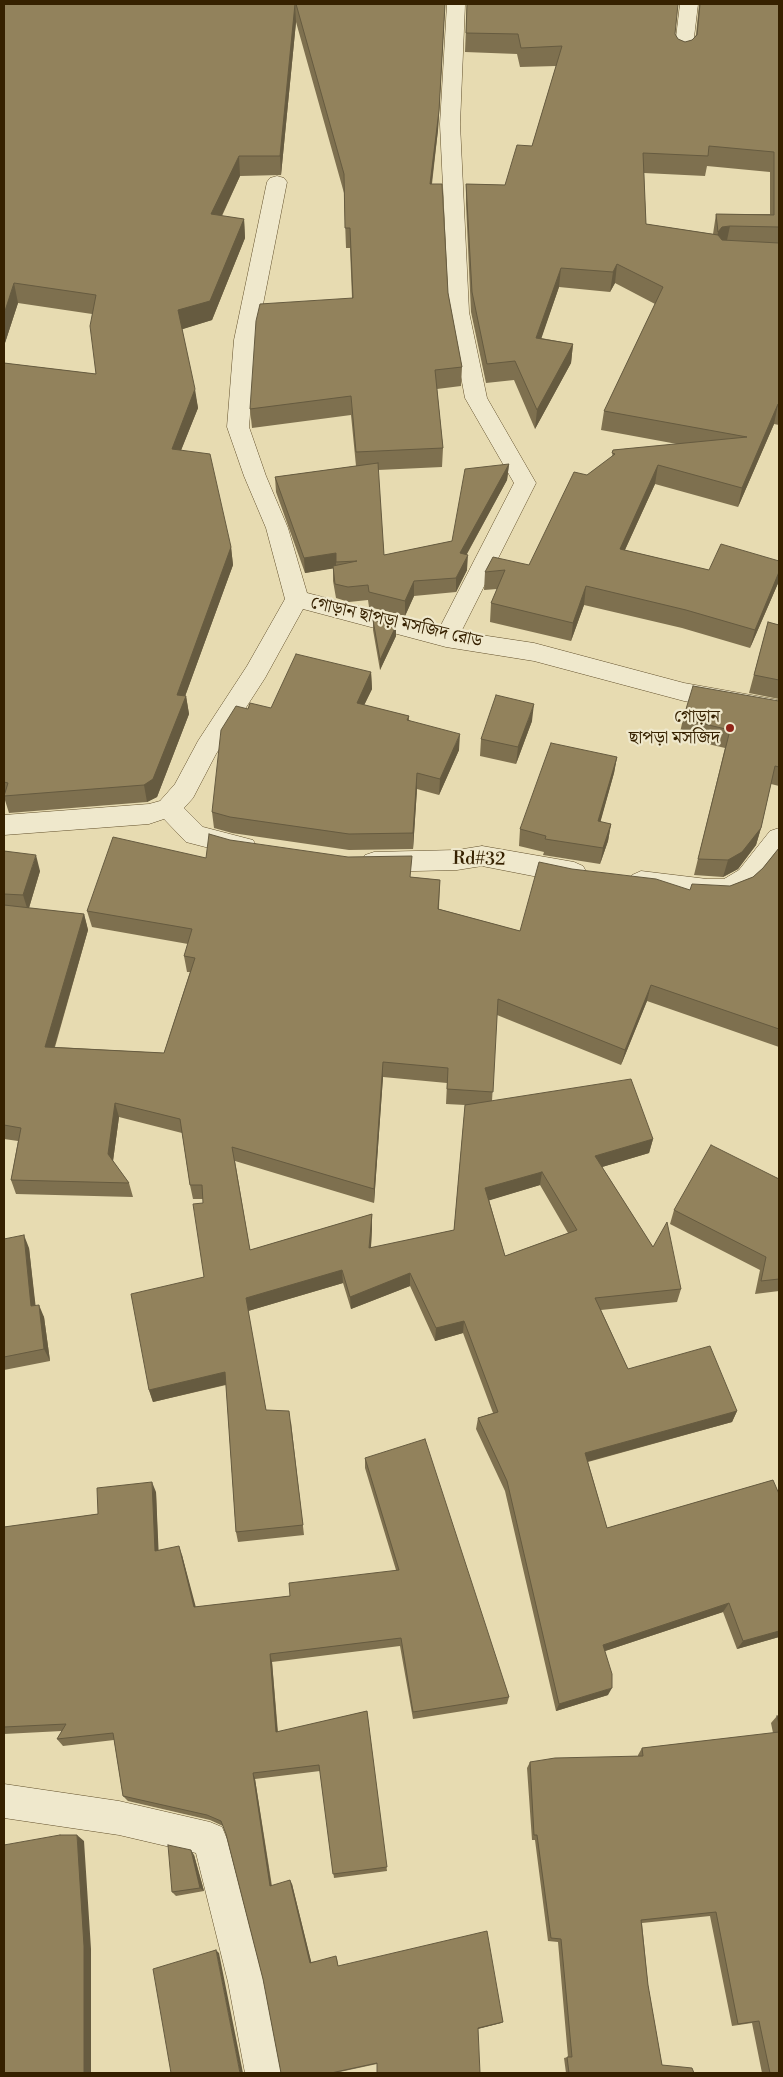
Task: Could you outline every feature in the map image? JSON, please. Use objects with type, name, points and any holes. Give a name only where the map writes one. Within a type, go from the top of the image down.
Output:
[{"type":"street","points":[[446,638],[524,483],[476,398],[459,312],[450,124],[456,4]]},
{"type":"street","points":[[682,54],[689,4]]},
{"type":"street","points":[[277,182],[244,340],[238,427],[255,476],[277,528],[297,599]]},
{"type":"street","name":"গোড়ান ছাপড়া মসজিদ রোড","points":[[169,808],[184,791],[207,748],[256,672],[297,599],[446,638],[534,652],[684,692],[779,709]]},
{"type":"street","points":[[4,825],[149,814],[169,808],[195,835],[232,845],[268,851]]},
{"type":"street","name":"Rd#32","points":[[349,862],[457,860],[482,856],[610,878],[707,890],[725,890],[738,885],[748,877],[779,838]]},
{"type":"street","points":[[4,1802],[119,1818],[210,1839],[246,1982],[264,2073]]},
{"type":"building","points":[[4,4],[295,4],[280,156],[239,156],[211,214],[244,219],[210,301],[178,310],[195,389],[172,449],[210,454],[231,547],[177,695],[186,696],[153,779],[144,785],[4,796],[8,783],[4,782],[4,363],[96,374],[90,326],[96,295],[14,283],[4,314]]},
{"type":"building","points":[[296,4],[445,4],[439,111],[430,184],[442,184],[448,293],[462,367],[435,370],[443,448],[356,452],[351,396],[250,409],[256,321],[260,304],[353,298],[350,228],[345,228],[344,174]]},
{"type":"building","points":[[467,4],[678,4],[675,34],[678,39],[685,42],[692,40],[697,35],[700,4],[779,4],[779,227],[730,226],[722,227],[718,232],[716,214],[774,215],[774,152],[709,146],[708,156],[643,153],[646,224],[718,235],[722,240],[779,243],[779,405],[742,488],[658,465],[620,549],[709,570],[721,544],[779,561],[779,572],[755,630],[686,610],[586,586],[573,623],[491,603],[505,570],[485,572],[493,557],[529,565],[574,472],[587,475],[615,454],[612,453],[613,450],[747,437],[604,411],[663,287],[617,264],[613,272],[561,268],[536,338],[573,344],[537,410],[515,361],[487,364],[472,292],[466,184],[505,185],[517,145],[532,146],[562,46],[521,48],[518,34],[466,33]]},
{"type":"building","points":[[378,463],[384,555],[452,541],[465,469],[509,464],[460,553],[468,555],[456,578],[414,581],[405,601],[369,592],[368,585],[348,587],[335,584],[333,566],[357,561],[336,562],[336,553],[304,558],[275,477]]},
{"type":"building","points":[[373,620],[396,626],[380,660]]},
{"type":"building","points":[[768,622],[779,625],[779,680],[754,675]]},
{"type":"building","points":[[296,654],[371,672],[357,703],[409,716],[407,720],[460,734],[440,779],[417,773],[413,833],[349,834],[230,817],[212,812],[221,730],[236,706],[248,709],[250,703],[271,708]]},
{"type":"building","points":[[693,686],[779,701],[779,767],[775,766],[761,828],[742,852],[728,860],[698,859],[730,730],[683,719]]},
{"type":"building","points":[[496,695],[534,704],[518,747],[481,739]]},
{"type":"building","points":[[551,743],[617,757],[598,821],[611,824],[603,848],[545,839],[546,836],[520,829]]},
{"type":"building","points":[[209,834],[230,840],[348,857],[412,856],[410,877],[440,880],[438,909],[520,931],[539,862],[572,869],[656,879],[690,890],[692,884],[730,886],[753,877],[779,848],[779,1029],[651,985],[625,1050],[498,999],[493,1092],[447,1089],[448,1068],[383,1062],[374,1189],[232,1147],[250,1250],[372,1214],[369,1248],[454,1230],[465,1105],[631,1079],[653,1139],[595,1156],[653,1247],[667,1222],[681,1289],[595,1298],[628,1369],[710,1346],[737,1411],[585,1453],[607,1528],[773,1480],[779,1494],[779,1631],[743,1641],[729,1603],[603,1645],[612,1674],[612,1688],[559,1704],[507,1481],[478,1418],[498,1412],[464,1321],[436,1328],[410,1273],[350,1297],[342,1270],[246,1298],[266,1410],[289,1411],[303,1525],[236,1532],[225,1372],[149,1390],[131,1294],[204,1277],[193,1204],[203,1203],[202,1185],[190,1185],[180,1119],[115,1103],[108,1154],[129,1183],[11,1180],[21,1128],[4,1125],[4,905],[84,914],[45,1047],[164,1053],[195,958],[184,956],[192,929],[87,911],[113,837],[206,858]],"holes":[[[542,1172],[577,1230],[505,1256],[485,1188]]]},
{"type":"building","points":[[4,851],[36,855],[23,895],[4,894]]},
{"type":"building","points":[[711,1145],[779,1179],[779,1279],[761,1281],[766,1257],[674,1210]]},
{"type":"building","points":[[24,1235],[31,1306],[39,1305],[44,1349],[4,1357],[4,1239]]},
{"type":"building","points":[[425,1439],[509,1697],[413,1712],[401,1638],[270,1654],[276,1732],[367,1711],[387,1867],[333,1874],[319,1765],[253,1773],[270,1886],[290,1880],[310,1963],[336,1956],[338,1966],[487,1931],[503,2022],[478,2028],[480,2073],[377,2073],[377,2063],[331,2073],[281,2073],[263,1979],[221,1821],[207,1815],[123,1796],[113,1733],[57,1739],[66,1724],[4,1727],[4,1527],[98,1514],[97,1488],[152,1482],[155,1551],[179,1546],[194,1607],[290,1596],[289,1583],[399,1570],[365,1458]]},
{"type":"building","points":[[779,1732],[779,2073],[770,2073],[759,2021],[738,2024],[716,1912],[641,1920],[648,1985],[662,2065],[692,2068],[694,2073],[569,2073],[567,2057],[572,2057],[561,1939],[551,1938],[537,1835],[534,1835],[530,1762],[555,1758],[643,1756],[642,1748]]},
{"type":"building","points":[[60,1835],[77,1835],[84,1946],[84,2073],[4,2073],[4,1845]]},
{"type":"building","points":[[168,1845],[191,1850],[200,1888],[172,1892]]},
{"type":"building","points":[[216,1950],[240,2073],[171,2073],[153,1969]]},
{"type":"place","name":"গোড়ান ছাপড়া মসজিদ","points":[[730,728]]}]
